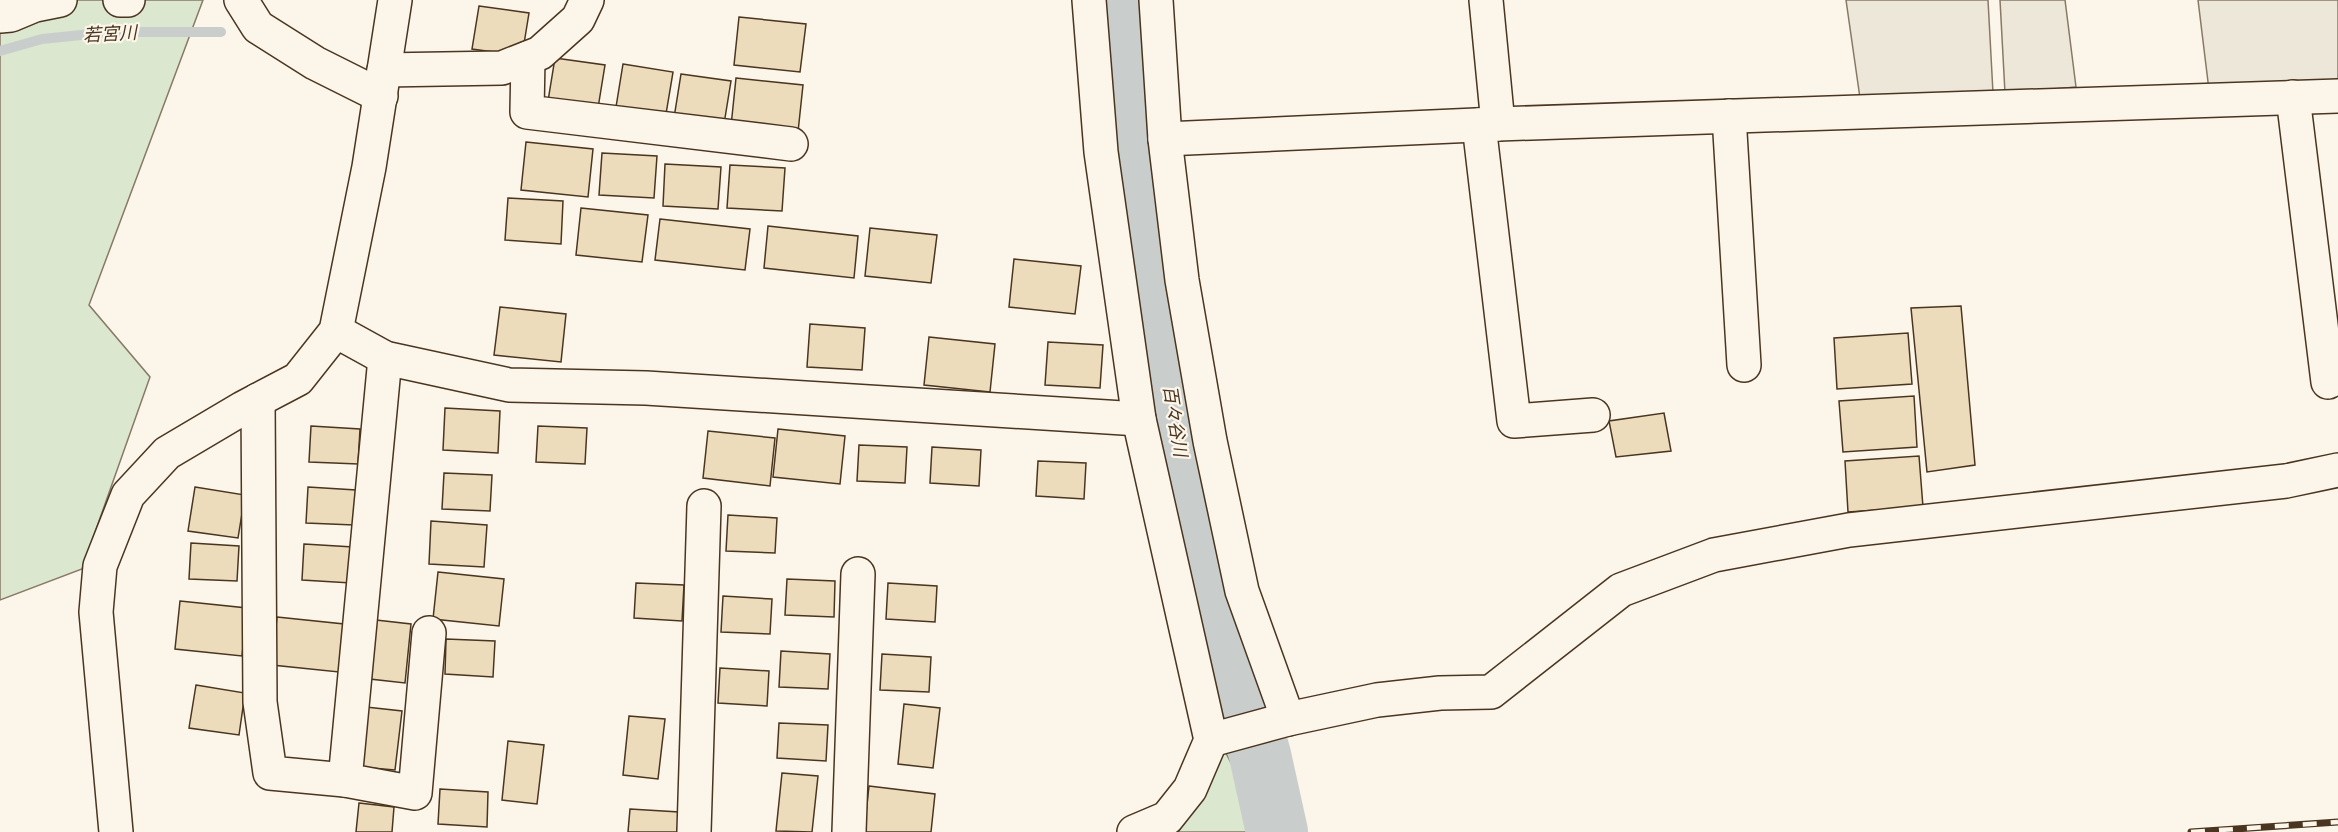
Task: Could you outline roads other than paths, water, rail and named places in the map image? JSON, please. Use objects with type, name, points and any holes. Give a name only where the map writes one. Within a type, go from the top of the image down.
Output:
[{"type":"street","points":[[0,16],[11,15],[35,5],[60,0]]},
{"type":"street","points":[[120,0],[128,0]]},
{"type":"street","points":[[241,0],[258,27],[315,63],[382,83],[502,68],[528,58],[540,53],[578,19],[587,0]]},
{"type":"street","points":[[116,832],[96,612],[100,566],[128,495],[167,453],[298,379],[336,331],[369,167],[395,0]]},
{"type":"street","points":[[1089,0],[1101,152],[1139,419],[1211,740],[1190,789],[1167,818],[1134,832]]},
{"type":"street","points":[[1156,0],[1165,139],[1182,280],[1213,453],[1242,591],[1288,719]]},
{"type":"street","points":[[1486,0],[1489,124],[1514,421],[1593,415]]},
{"type":"street","points":[[528,58],[527,112],[792,144]]},
{"type":"street","points":[[1165,139],[1489,124],[2338,96]]},
{"type":"street","points":[[2293,97],[2328,382]]},
{"type":"street","points":[[1729,116],[1744,365]]},
{"type":"street","points":[[336,331],[385,358],[509,385],[646,388],[1139,419]]},
{"type":"street","points":[[345,780],[385,358]]},
{"type":"street","points":[[258,400],[260,702],[270,773],[345,780],[415,793],[429,633]]},
{"type":"street","points":[[1211,740],[1288,719],[1377,700],[1440,693],[1491,692],[1621,590],[1714,555],[1849,530],[2286,481],[2338,470]]},
{"type":"street","points":[[694,832],[704,506]]},
{"type":"street","points":[[849,832],[858,574]]},
{"type":"waterway","name":"百々谷川","points":[[1123,0],[1139,181],[1186,497],[1260,755],[1277,832]]},
{"type":"waterway","name":"若宮川","points":[[0,51],[42,39],[111,32],[221,32]]},
{"type":"railway","points":[[2191,832],[2338,822]]}]
